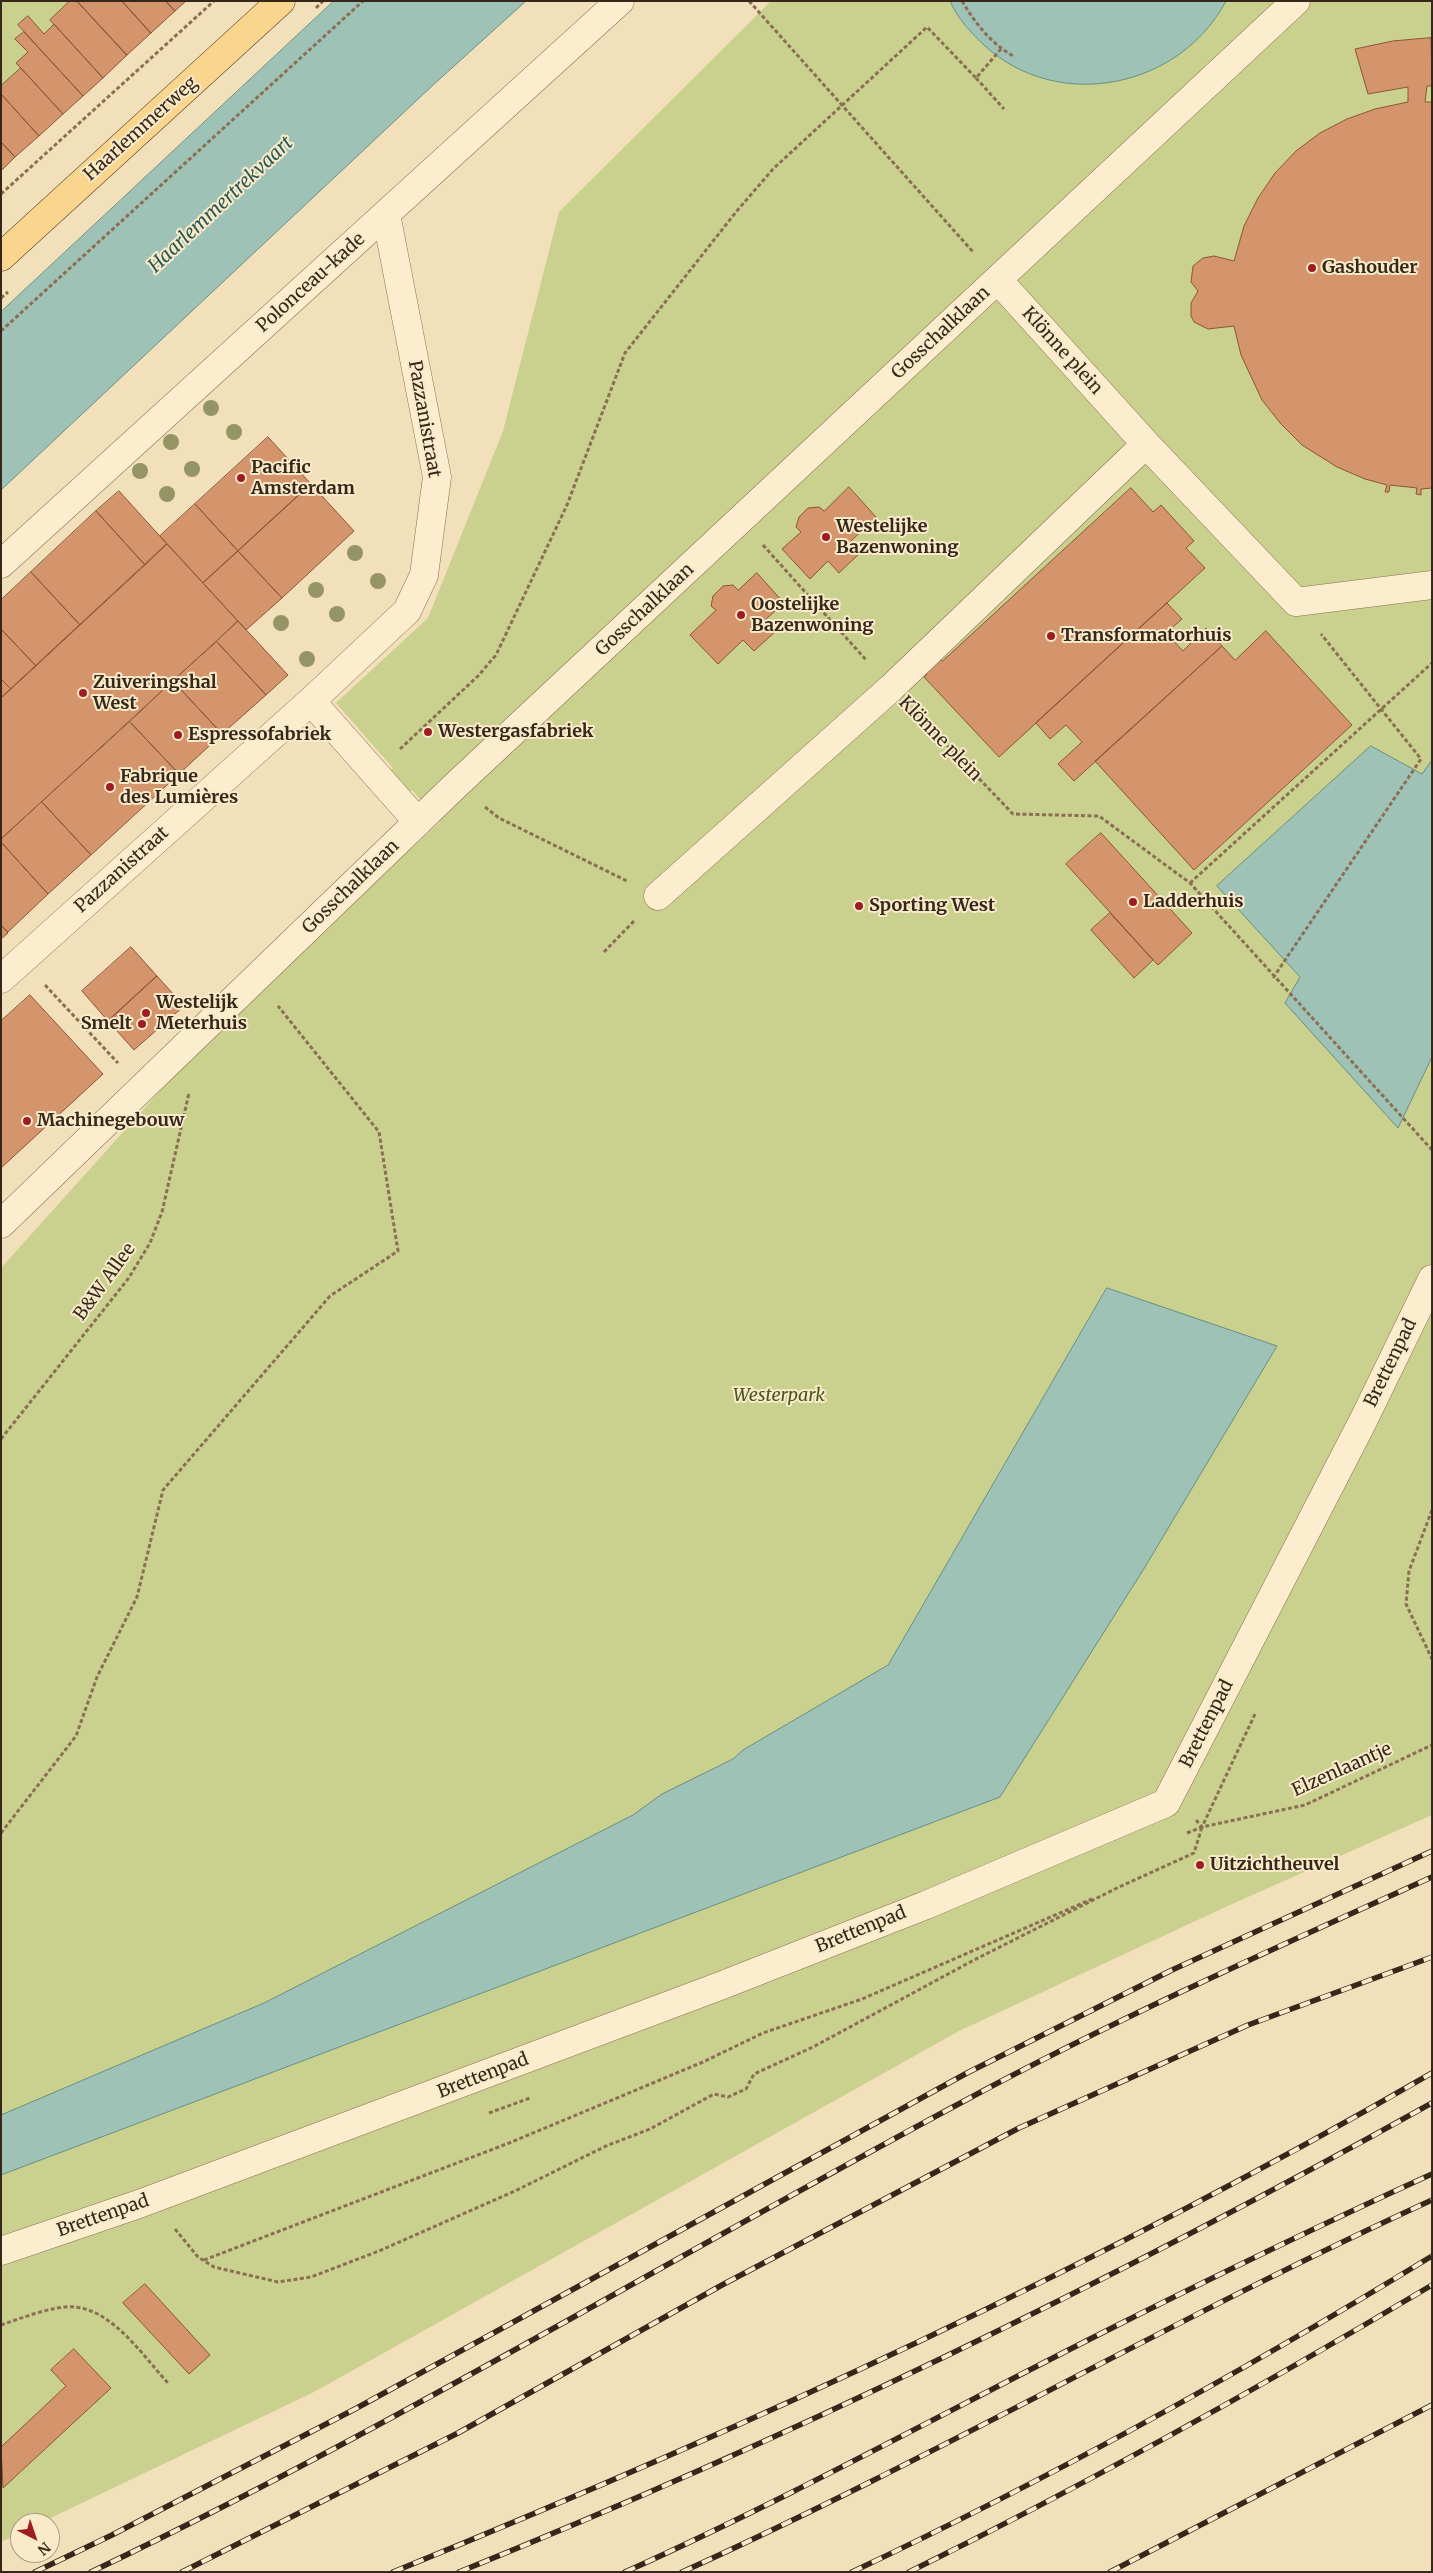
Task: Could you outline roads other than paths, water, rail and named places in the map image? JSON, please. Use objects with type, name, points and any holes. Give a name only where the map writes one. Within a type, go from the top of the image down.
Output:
[{"type":"main road","name":"Haarlemmerweg","points":[[1,257],[281,1]]},
{"type":"street","name":"Polonceau-kade","points":[[1,564],[620,1]]},
{"type":"street","name":"Gosschalklaan","points":[[1,1224],[456,785],[1296,1]]},
{"type":"street","name":"Pazzanistraat","points":[[1,980],[311,701],[407,611],[424,575],[437,477],[386,214]]},
{"type":"street","name":"Klönne plein","points":[[998,280],[1146,444],[1296,602],[1432,585]]},
{"type":"street","name":"Klönne plein","points":[[658,896],[891,688],[1146,444]]},
{"type":"street","points":[[311,701],[376,772],[418,822]]},
{"type":"street","name":"Brettenpad","points":[[1,2251],[148,2200],[720,1986],[926,1905],[1166,1804],[1363,1421],[1432,1279]]},
{"type":"water","name":"Haarlemmertrekvaart","points":[[334,1],[526,1],[432,86],[1,490],[1,312]]},
{"type":"water","points":[[950,1],[1226,1],[1205,31],[1179,54],[1149,71],[1116,81],[1082,84],[1047,79],[1015,67],[985,46],[975,36],[961,20]]},
{"type":"water","points":[[1371,746],[1422,774],[1432,760],[1432,1057],[1398,1128],[1285,1003],[1300,977],[1217,886]]},
{"type":"water","points":[[1107,1288],[1277,1346],[1145,1567],[1000,1797],[1,2175],[1,2115],[264,2003],[633,1815],[662,1794],[733,1759],[743,1750],[888,1665]]},
{"type":"railway","points":[[35,2572],[112,2535],[355,2409],[967,2073],[1172,1970],[1432,1851]]},
{"type":"railway","points":[[91,2572],[313,2460],[857,2159],[1023,2070],[1197,1984],[1432,1877]]},
{"type":"railway","points":[[182,2572],[458,2433],[722,2285],[1019,2128],[1248,2025],[1432,1957]]},
{"type":"railway","points":[[393,2572],[659,2460],[921,2340],[1179,2212],[1306,2144],[1432,2073]]},
{"type":"railway","points":[[459,2572],[708,2467],[953,2353],[1194,2232],[1432,2103]]},
{"type":"railway","points":[[625,2572],[803,2487],[1178,2295],[1432,2174]]},
{"type":"railway","points":[[682,2572],[871,2482],[1243,2291],[1432,2200]]},
{"type":"railway","points":[[852,2572],[1000,2499],[1146,2422],[1290,2341],[1432,2256]]},
{"type":"railway","points":[[909,2572],[976,2539],[1173,2434],[1432,2285]]},
{"type":"railway","points":[[1110,2572],[1432,2405]]},
{"type":"place","name":"Gashouder","points":[[1312,268]]},
{"type":"place","name":"Pacific Amsterdam","points":[[241,478]]},
{"type":"place","name":"Westelijke Bazenwoning","points":[[826,537]]},
{"type":"place","name":"Oostelijke Bazenwoning","points":[[741,615]]},
{"type":"place","name":"Transformatorhuis","points":[[1051,636]]},
{"type":"place","name":"Zuiveringshal West","points":[[83,693]]},
{"type":"place","name":"Westergasfabriek","points":[[428,732]]},
{"type":"place","name":"Espressofabriek","points":[[178,735]]},
{"type":"place","name":"Fabrique des Lumières","points":[[110,787]]},
{"type":"place","name":"Ladderhuis","points":[[1133,902]]},
{"type":"place","name":"Sporting West","points":[[859,906]]},
{"type":"place","name":"Westelijk Meterhuis","points":[[146,1013]]},
{"type":"place","name":"Smelt","points":[[142,1024]]},
{"type":"place","name":"Machinegebouw","points":[[27,1121]]},
{"type":"place","name":"Uitzichtheuvel","points":[[1200,1865]]},
{"type":"park label","name":"Westerpark","points":[[779,1396]]}]
